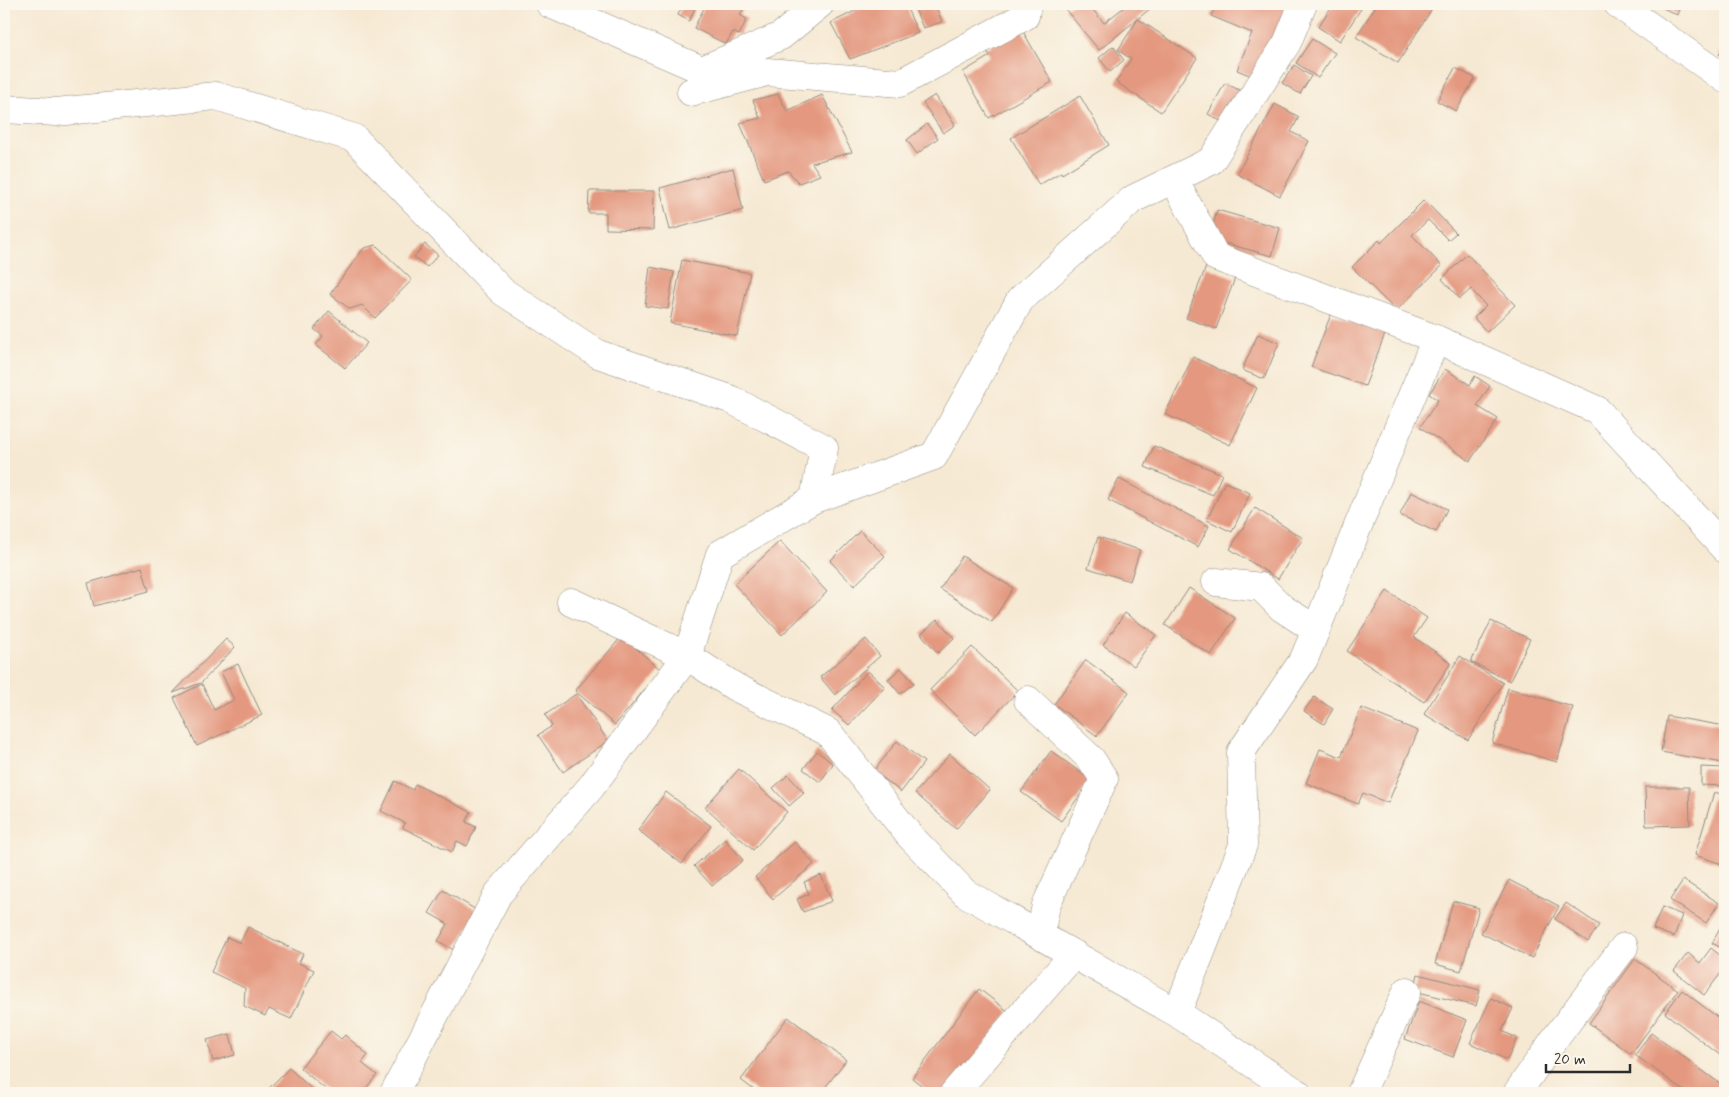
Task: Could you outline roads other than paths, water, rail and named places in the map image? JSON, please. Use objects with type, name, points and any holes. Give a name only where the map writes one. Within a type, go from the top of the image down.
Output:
[{"type":"street","points":[[550,4],[702,70],[781,36],[820,4]]},
{"type":"street","points":[[691,92],[767,72],[900,83],[1025,16],[1027,4]]},
{"type":"street","points":[[394,1093],[498,894],[591,787],[687,656],[720,554],[814,499],[934,456],[1020,300],[1134,200],[1211,161],[1287,43],[1304,4]]},
{"type":"street","points":[[1618,4],[1725,79]]},
{"type":"street","points":[[4,109],[56,112],[216,96],[354,138],[502,291],[598,354],[730,399],[824,448],[814,499]]},
{"type":"street","points":[[1174,180],[1216,257],[1436,339],[1598,410],[1725,549]]},
{"type":"street","points":[[1177,1013],[1243,845],[1241,752],[1304,659],[1436,339]]},
{"type":"street","points":[[1216,582],[1261,587],[1282,608],[1316,630]]},
{"type":"street","points":[[570,602],[687,656],[735,687],[828,732],[909,835],[965,893],[1177,1013],[1296,1093]]},
{"type":"street","points":[[1028,700],[1091,759],[1104,779],[1046,905],[1040,935]]},
{"type":"street","points":[[1518,1093],[1554,1040],[1624,946]]},
{"type":"street","points":[[954,1093],[1074,954]]},
{"type":"street","points":[[1361,1093],[1407,991]]}]
